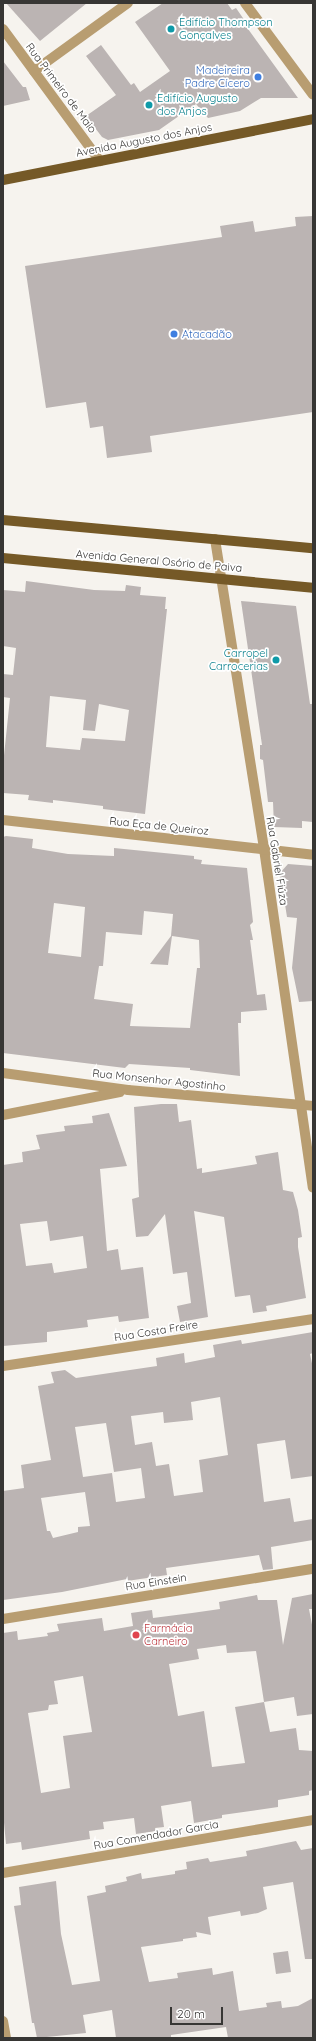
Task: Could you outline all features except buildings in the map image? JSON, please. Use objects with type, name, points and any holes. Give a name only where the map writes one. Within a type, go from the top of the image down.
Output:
[{"type":"main road","name":"Avenida Augusto dos Anjos","points":[[3,180],[313,119]]},
{"type":"main road","points":[[3,520],[313,548]]},
{"type":"main road","name":"Avenida General Osório de Paiva","points":[[3,558],[313,588]]},
{"type":"street","points":[[34,71],[128,3]]},
{"type":"street","points":[[245,3],[313,95]]},
{"type":"street","name":"Rua Primeiro de Maio","points":[[3,29],[100,161]]},
{"type":"street","name":"Rua Gabriel Fiúza","points":[[215,539],[220,579],[264,849],[313,1187]]},
{"type":"street","name":"Rua Eça de Queiroz","points":[[3,820],[313,854]]},
{"type":"street","name":"Rua Monsenhor Agostinho","points":[[3,1072],[128,1090],[313,1106]]},
{"type":"street","points":[[3,1115],[128,1090]]},
{"type":"street","name":"Rua Costa Freire","points":[[3,1366],[313,1319]]},
{"type":"street","name":"Rua Einstein","points":[[3,1619],[313,1569]]},
{"type":"street","name":"Rua Comendador Garcia","points":[[3,1873],[313,1820]]},
{"type":"street","points":[[3,2021],[6,2038]]},
{"type":"place","name":"Edifício Thompson Gonçalves","points":[[171,29]]},
{"type":"place","name":"Madeireira Padre Cícero","points":[[258,77]]},
{"type":"place","name":"Edifício Augusto dos Anjos","points":[[149,105]]},
{"type":"place","name":"Atacadão","points":[[174,334]]},
{"type":"place","name":"Carropel Carrocerias","points":[[276,660]]},
{"type":"place","name":"Farmácia Carneiro","points":[[136,1635]]}]
